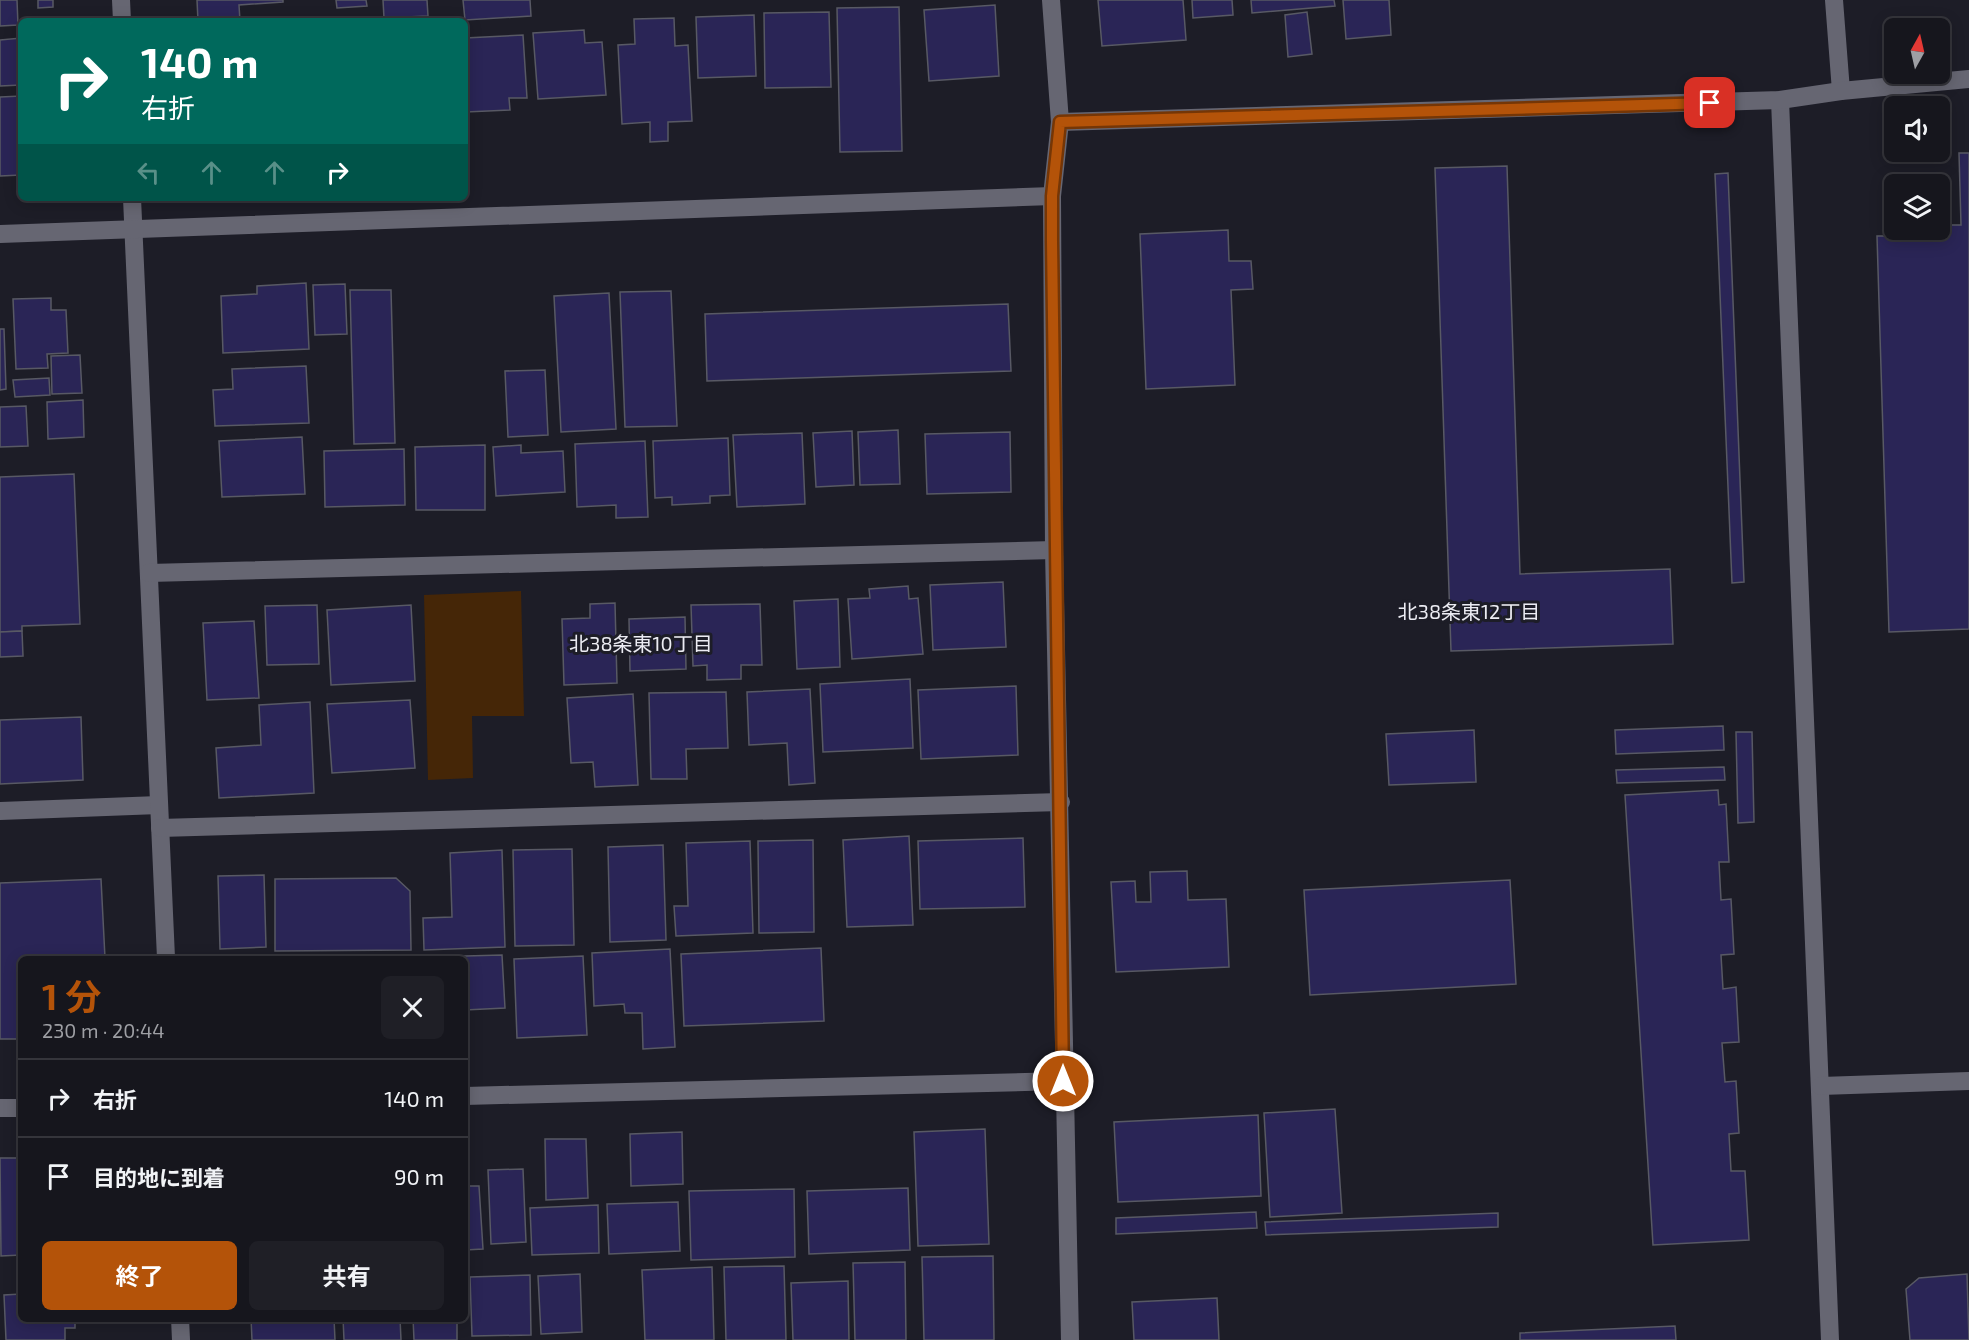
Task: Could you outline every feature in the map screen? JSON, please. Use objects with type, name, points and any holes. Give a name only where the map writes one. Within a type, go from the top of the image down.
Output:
[{"type":"street","points":[[121,0],[122,18]]},
{"type":"street","points":[[1051,0],[1060,122],[1052,196],[1054,550],[1061,802],[1063,1081],[1070,1340]]},
{"type":"street","points":[[1834,0],[1841,91]]},
{"type":"street","points":[[1060,122],[1780,100],[1841,91],[1969,79]]},
{"type":"street","points":[[1780,100],[1830,1340]]},
{"type":"street","points":[[0,234],[134,227],[1052,196]]},
{"type":"street","points":[[132,201],[166,956]]},
{"type":"street","points":[[149,573],[1054,550]]},
{"type":"street","points":[[160,828],[1061,802]]},
{"type":"street","points":[[0,811],[159,805]]},
{"type":"street","points":[[468,1096],[1063,1081]]},
{"type":"street","points":[[1821,1086],[1969,1081]]},
{"type":"street","points":[[0,1108],[18,1108]]},
{"type":"street","points":[[180,1322],[181,1340]]},
{"type":"shaded area","points":[[521,591],[524,716],[472,716],[473,778],[428,780],[424,595]]},
{"type":"building","points":[[0,0],[17,0],[18,25],[0,26]]},
{"type":"building","points":[[38,0],[53,0],[53,7],[38,8]]},
{"type":"building","points":[[197,0],[283,0],[283,2],[239,5],[240,18],[198,18]]},
{"type":"building","points":[[336,0],[366,0],[367,6],[337,8]]},
{"type":"building","points":[[383,0],[427,0],[428,16],[384,18]]},
{"type":"building","points":[[463,0],[530,0],[531,16],[468,20],[465,18]]},
{"type":"building","points":[[1098,0],[1183,0],[1186,40],[1102,46]]},
{"type":"building","points":[[1192,0],[1232,0],[1233,15],[1193,18]]},
{"type":"building","points":[[1251,0],[1334,0],[1335,6],[1252,13]]},
{"type":"building","points":[[1343,0],[1389,0],[1391,35],[1346,39]]},
{"type":"building","points":[[995,5],[999,76],[929,81],[924,10]]},
{"type":"building","points":[[899,7],[902,151],[840,152],[837,8]]},
{"type":"building","points":[[829,12],[831,87],[765,88],[764,13]]},
{"type":"building","points":[[1307,12],[1312,54],[1288,57],[1285,15]]},
{"type":"building","points":[[754,15],[756,76],[698,78],[696,17]]},
{"type":"building","points":[[674,18],[675,46],[688,45],[692,121],[668,122],[668,141],[650,142],[650,122],[622,124],[618,45],[635,44],[634,19]]},
{"type":"building","points":[[584,30],[585,43],[602,42],[606,95],[538,99],[533,33]]},
{"type":"building","points":[[523,35],[527,98],[509,98],[510,110],[468,112],[468,38]]},
{"type":"building","points":[[18,38],[18,85],[0,86],[0,40]]},
{"type":"building","points":[[18,96],[18,175],[0,176],[0,97]]},
{"type":"building","points":[[1959,153],[1969,153],[1969,629],[1889,632],[1877,236],[1884,236],[1884,240],[1950,240],[1950,225],[1961,225]]},
{"type":"building","points":[[1507,166],[1520,574],[1670,569],[1673,644],[1451,651],[1435,168]]},
{"type":"building","points":[[1728,173],[1744,582],[1732,583],[1715,174]]},
{"type":"building","points":[[1228,230],[1229,261],[1251,261],[1253,289],[1231,290],[1235,385],[1146,389],[1140,234]]},
{"type":"building","points":[[306,283],[309,349],[223,353],[221,296],[257,294],[257,286]]},
{"type":"building","points":[[345,284],[347,334],[315,335],[313,285]]},
{"type":"building","points":[[350,290],[391,290],[395,443],[354,444]]},
{"type":"building","points":[[671,291],[677,426],[625,427],[620,292]]},
{"type":"building","points":[[609,293],[616,429],[561,432],[554,296]]},
{"type":"building","points":[[51,298],[51,310],[66,310],[68,353],[47,354],[48,368],[16,369],[13,299]]},
{"type":"building","points":[[1008,304],[1011,371],[707,381],[705,314]]},
{"type":"building","points":[[0,329],[4,329],[6,389],[0,390]]},
{"type":"building","points":[[80,355],[82,393],[52,394],[51,356]]},
{"type":"building","points":[[306,366],[309,423],[215,426],[213,390],[233,389],[232,369]]},
{"type":"building","points":[[545,370],[548,435],[508,437],[505,371]]},
{"type":"building","points":[[49,378],[50,395],[15,397],[13,380]]},
{"type":"building","points":[[83,400],[84,437],[48,439],[47,402]]},
{"type":"building","points":[[26,406],[28,446],[0,447],[0,407]]},
{"type":"building","points":[[898,430],[900,484],[860,485],[858,432]]},
{"type":"building","points":[[852,431],[854,485],[816,487],[813,433]]},
{"type":"building","points":[[1010,432],[1011,492],[927,494],[925,434]]},
{"type":"building","points":[[802,433],[805,504],[737,507],[733,435]]},
{"type":"building","points":[[302,437],[305,494],[222,497],[219,441]]},
{"type":"building","points":[[728,438],[730,495],[710,496],[710,503],[672,505],[672,497],[655,498],[653,441]]},
{"type":"building","points":[[645,441],[648,517],[616,518],[616,505],[577,507],[575,444]]},
{"type":"building","points":[[485,445],[485,510],[416,510],[415,447]]},
{"type":"building","points":[[521,445],[521,453],[563,451],[565,492],[496,496],[493,447]]},
{"type":"building","points":[[404,449],[405,505],[325,507],[324,451]]},
{"type":"building","points":[[74,474],[80,624],[22,626],[22,631],[0,632],[0,477]]},
{"type":"building","points":[[1003,582],[1006,647],[933,650],[930,585]]},
{"type":"building","points":[[908,586],[909,599],[918,598],[923,654],[852,659],[848,599],[870,598],[869,589]]},
{"type":"building","points":[[838,599],[840,667],[797,669],[794,601]]},
{"type":"building","points":[[615,603],[617,683],[564,685],[562,619],[590,618],[590,604]]},
{"type":"building","points":[[760,604],[762,665],[741,665],[741,679],[707,680],[707,665],[693,666],[691,605]]},
{"type":"building","points":[[317,605],[319,664],[267,665],[265,606]]},
{"type":"building","points":[[411,605],[415,681],[331,685],[327,610]]},
{"type":"building","points":[[685,617],[686,669],[630,671],[629,619]]},
{"type":"building","points":[[254,621],[259,698],[207,700],[203,623]]},
{"type":"building","points":[[22,631],[23,656],[0,657],[0,632]]},
{"type":"building","points":[[910,679],[913,748],[823,752],[820,684]]},
{"type":"building","points":[[1016,686],[1018,755],[921,759],[918,690]]},
{"type":"building","points":[[810,689],[815,783],[789,785],[787,743],[749,745],[747,692]]},
{"type":"building","points":[[726,692],[728,748],[686,749],[687,779],[651,779],[649,693]]},
{"type":"building","points":[[633,694],[638,785],[595,787],[593,762],[571,763],[567,698]]},
{"type":"building","points":[[410,700],[415,768],[332,773],[327,704]]},
{"type":"building","points":[[310,702],[314,793],[219,798],[216,748],[261,745],[259,705]]},
{"type":"building","points":[[81,717],[83,780],[0,784],[0,720]]},
{"type":"building","points":[[1723,726],[1724,750],[1616,754],[1615,730]]},
{"type":"building","points":[[1474,730],[1476,782],[1389,785],[1386,734]]},
{"type":"building","points":[[1736,732],[1752,732],[1754,822],[1738,823]]},
{"type":"building","points":[[1724,767],[1725,780],[1617,783],[1616,770]]},
{"type":"building","points":[[1718,790],[1719,805],[1726,804],[1729,862],[1719,862],[1721,900],[1731,899],[1734,954],[1721,955],[1723,989],[1736,987],[1739,1042],[1722,1043],[1725,1082],[1736,1081],[1739,1133],[1729,1134],[1731,1171],[1745,1171],[1749,1240],[1653,1245],[1625,795]]},
{"type":"building","points":[[909,836],[913,925],[847,927],[843,840]]},
{"type":"building","points":[[1023,838],[1025,907],[920,909],[918,841]]},
{"type":"building","points":[[813,840],[814,932],[759,933],[758,841]]},
{"type":"building","points":[[750,841],[753,933],[676,936],[674,906],[688,906],[686,843]]},
{"type":"building","points":[[663,845],[666,940],[610,942],[608,847]]},
{"type":"building","points":[[572,849],[574,945],[515,946],[513,850]]},
{"type":"building","points":[[502,850],[505,947],[424,950],[423,918],[452,917],[450,853]]},
{"type":"building","points":[[1187,871],[1188,900],[1226,899],[1229,967],[1116,972],[1111,882],[1135,881],[1136,902],[1151,902],[1150,872]]},
{"type":"building","points":[[264,875],[266,947],[220,949],[218,876]]},
{"type":"building","points":[[396,878],[410,891],[411,950],[275,951],[275,879]]},
{"type":"building","points":[[101,879],[105,956],[18,956],[18,1039],[0,1039],[0,883]]},
{"type":"building","points":[[1510,880],[1516,984],[1310,995],[1304,890]]},
{"type":"building","points":[[821,948],[824,1021],[684,1026],[681,954]]},
{"type":"building","points":[[670,949],[675,1047],[643,1049],[642,1013],[625,1013],[624,1004],[594,1006],[592,953]]},
{"type":"building","points":[[502,955],[505,1008],[468,1010],[468,956],[465,956]]},
{"type":"building","points":[[583,956],[587,1035],[517,1038],[514,959]]},
{"type":"building","points":[[1335,1109],[1342,1213],[1270,1217],[1264,1113]]},
{"type":"building","points":[[1258,1115],[1261,1196],[1118,1202],[1114,1122]]},
{"type":"building","points":[[985,1129],[989,1244],[918,1246],[914,1132]]},
{"type":"building","points":[[682,1132],[683,1184],[631,1186],[630,1134]]},
{"type":"building","points":[[545,1139],[586,1139],[588,1198],[546,1200]]},
{"type":"building","points":[[0,1158],[18,1158],[18,1255],[1,1256]]},
{"type":"building","points":[[523,1169],[526,1242],[491,1244],[488,1170]]},
{"type":"building","points":[[468,1186],[479,1186],[483,1249],[468,1250]]},
{"type":"building","points":[[908,1188],[910,1250],[809,1254],[807,1191]]},
{"type":"building","points":[[794,1189],[795,1257],[691,1260],[689,1191]]},
{"type":"building","points":[[678,1202],[680,1251],[609,1254],[607,1204]]},
{"type":"building","points":[[598,1205],[599,1253],[532,1255],[530,1208]]},
{"type":"building","points":[[1256,1212],[1257,1228],[1116,1234],[1116,1218]]},
{"type":"building","points":[[1498,1213],[1498,1227],[1266,1235],[1265,1222]]},
{"type":"building","points":[[993,1256],[994,1340],[924,1340],[922,1257]]},
{"type":"building","points":[[905,1262],[906,1340],[855,1340],[853,1263]]},
{"type":"building","points":[[784,1266],[786,1340],[726,1340],[724,1267]]},
{"type":"building","points":[[712,1267],[714,1340],[645,1340],[642,1270]]},
{"type":"building","points":[[580,1274],[582,1332],[541,1334],[538,1276]]},
{"type":"building","points":[[1967,1274],[1969,1340],[1910,1340],[1906,1289],[1919,1278]]},
{"type":"building","points":[[530,1275],[531,1335],[472,1336],[470,1277]]},
{"type":"building","points":[[848,1281],[849,1340],[793,1340],[791,1283]]},
{"type":"building","points":[[18,1294],[18,1322],[75,1322],[75,1328],[65,1328],[65,1340],[6,1340],[4,1295]]},
{"type":"building","points":[[1217,1298],[1219,1340],[1134,1340],[1132,1302]]},
{"type":"building","points":[[251,1322],[334,1322],[335,1340],[252,1340]]},
{"type":"building","points":[[343,1322],[400,1322],[401,1340],[344,1340]]},
{"type":"building","points":[[413,1322],[457,1322],[457,1340],[414,1340]]},
{"type":"building","points":[[1675,1326],[1676,1340],[1520,1340],[1520,1333]]},
{"type":"district","name":"北38条東12丁目","points":[[1469,611]]},
{"type":"district","name":"北38条東10丁目","points":[[641,643]]},
{"type":"route","points":[[1063,1081],[1061,802],[1054,550],[1052,241],[1052,196],[1060,122],[1710,103]]}]
